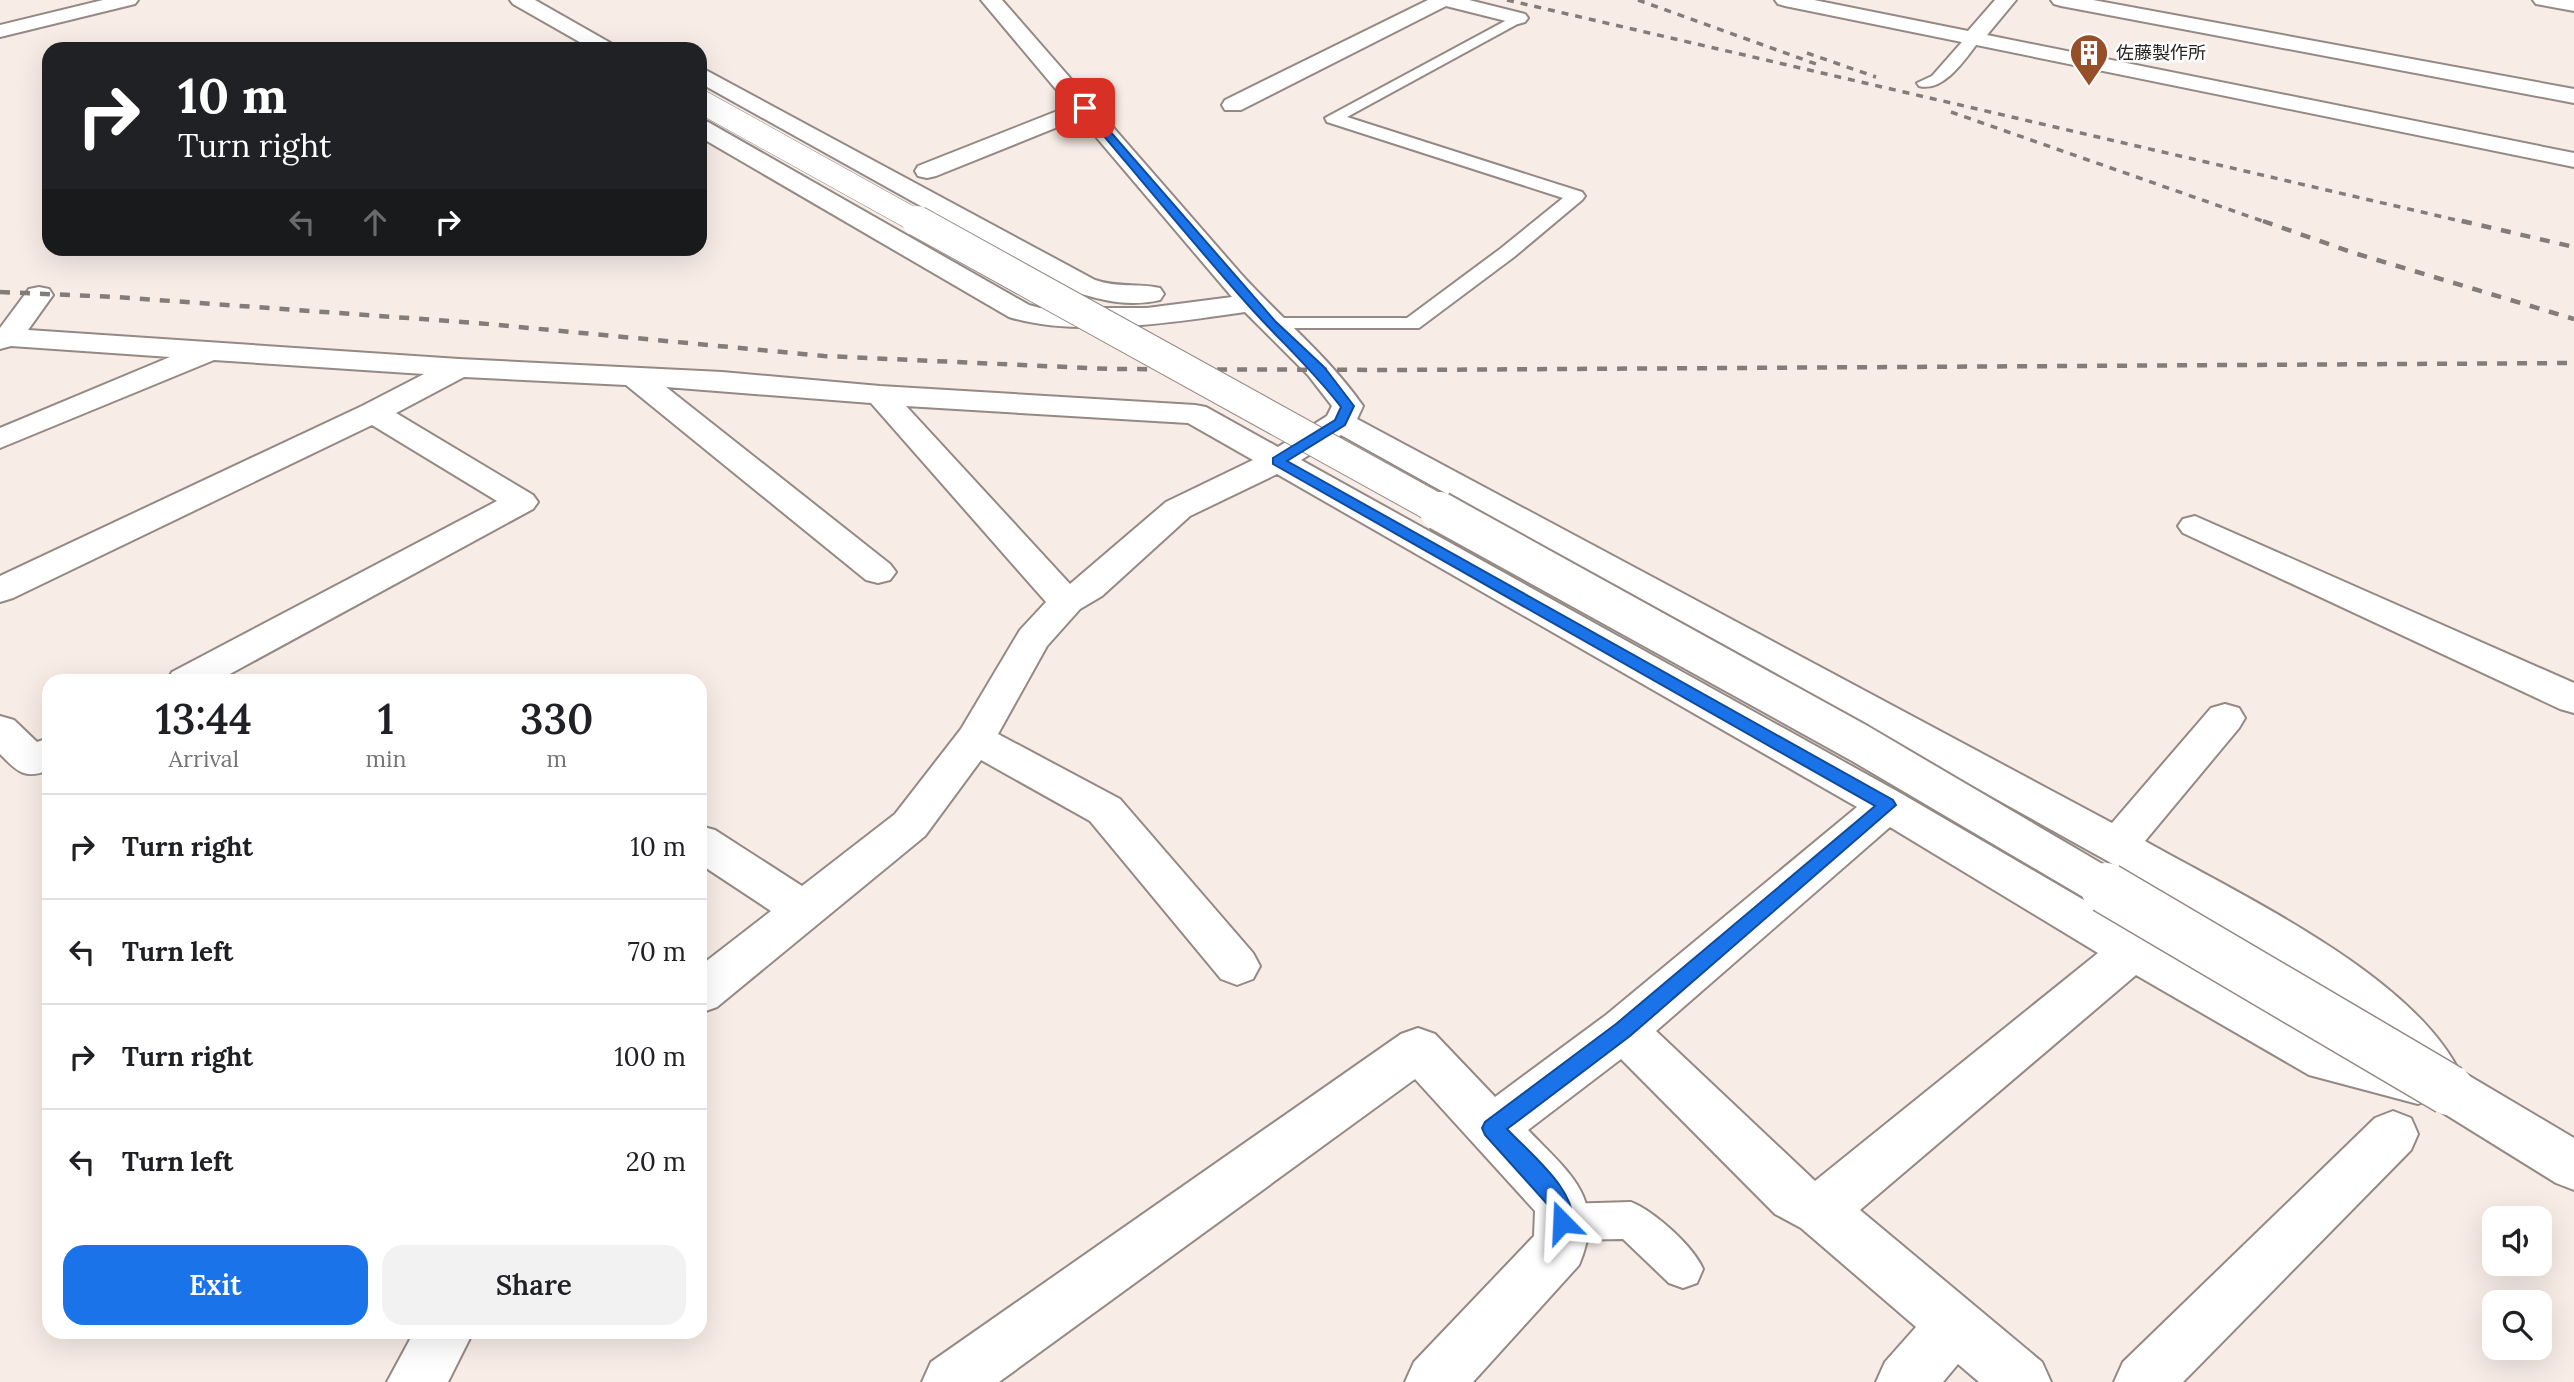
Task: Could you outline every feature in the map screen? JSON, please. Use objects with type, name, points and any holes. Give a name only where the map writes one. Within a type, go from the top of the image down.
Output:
[{"type":"street","points":[[0,20],[84,0]]},
{"type":"street","points":[[0,31],[128,0]]},
{"type":"street","points":[[520,0],[595,42]]},
{"type":"street","points":[[707,987],[909,824],[975,739],[1033,639],[1067,601],[1099,579],[1178,509],[1278,461],[1340,422],[1348,406],[1319,369],[1271,324],[1231,280],[991,0]]},
{"type":"street","points":[[1233,105],[1444,0],[1518,18]]},
{"type":"street","points":[[1786,0],[2574,160]]},
{"type":"street","points":[[1974,37],[2006,0]]},
{"type":"street","points":[[2061,0],[2574,96]]},
{"type":"street","points":[[2543,0],[2569,3]]},
{"type":"street","points":[[707,78],[1085,286],[1112,295],[1161,294],[1231,280]]},
{"type":"street","points":[[707,104],[1858,743],[2574,1166]]},
{"type":"street","points":[[928,171],[1085,108]]},
{"type":"street","points":[[707,131],[1019,311],[1038,317],[1147,317],[1252,303]]},
{"type":"street","points":[[4,338],[39,295]]},
{"type":"street","points":[[4,338],[459,368],[722,381],[880,395],[1195,414],[1887,805],[2133,951],[2326,1060],[2449,1090]]},
{"type":"street","points":[[0,439],[212,350]]},
{"type":"street","points":[[0,590],[373,413],[459,368]]},
{"type":"street","points":[[634,377],[878,572]]},
{"type":"street","points":[[880,395],[1067,601]]},
{"type":"street","points":[[199,674],[521,502],[373,413]]},
{"type":"street","points":[[1340,422],[2119,847],[2309,956],[2392,1019],[2449,1090]]},
{"type":"street","points":[[2195,526],[2574,699]]},
{"type":"street","points":[[2119,847],[2132,827],[2225,718]]},
{"type":"street","points":[[0,730],[32,761],[42,756]]},
{"type":"street","points":[[975,739],[1105,810],[1237,966]]},
{"type":"street","points":[[1492,1128],[1623,1030],[1887,805]]},
{"type":"street","points":[[707,847],[802,909]]},
{"type":"street","points":[[1820,1210],[2133,951]]},
{"type":"street","points":[[1623,1030],[1793,1197],[1820,1210],[2022,1382]]},
{"type":"street","points":[[951,1382],[1418,1049],[1560,1201],[1562,1222],[1560,1247],[1434,1382]]},
{"type":"street","points":[[2143,1382],[2393,1134]]},
{"type":"street","points":[[1905,1382],[1955,1325]]},
{"type":"street","points":[[416,1382],[441,1339]]},
{"type":"lane","points":[[1271,324],[1412,324],[1507,253],[1576,196],[1333,118],[1518,18]]},
{"type":"lane","points":[[1925,83],[1938,79],[1974,37]]},
{"type":"lane","points":[[1562,1222],[1631,1220],[1683,1269]]},
{"type":"railway","points":[[1507,0],[2469,223]]},
{"type":"railway","points":[[1638,0],[1816,64]]},
{"type":"railway","points":[[1807,53],[1876,77]]},
{"type":"railway","points":[[1951,112],[2268,223]]},
{"type":"railway","points":[[2263,221],[2354,253],[2574,319]]},
{"type":"railway","points":[[2462,221],[2574,247]]},
{"type":"railway","points":[[0,292],[116,297],[477,323],[824,356],[1110,369],[1394,370],[2574,363]]},
{"type":"place","name":"佐藤製作所","points":[[2089,87]]},
{"type":"route","points":[[1085,108],[1231,280],[1271,324],[1319,369],[1348,406],[1340,422],[1278,461],[1887,805],[1623,1030],[1492,1128],[1560,1201],[1562,1222]]}]
